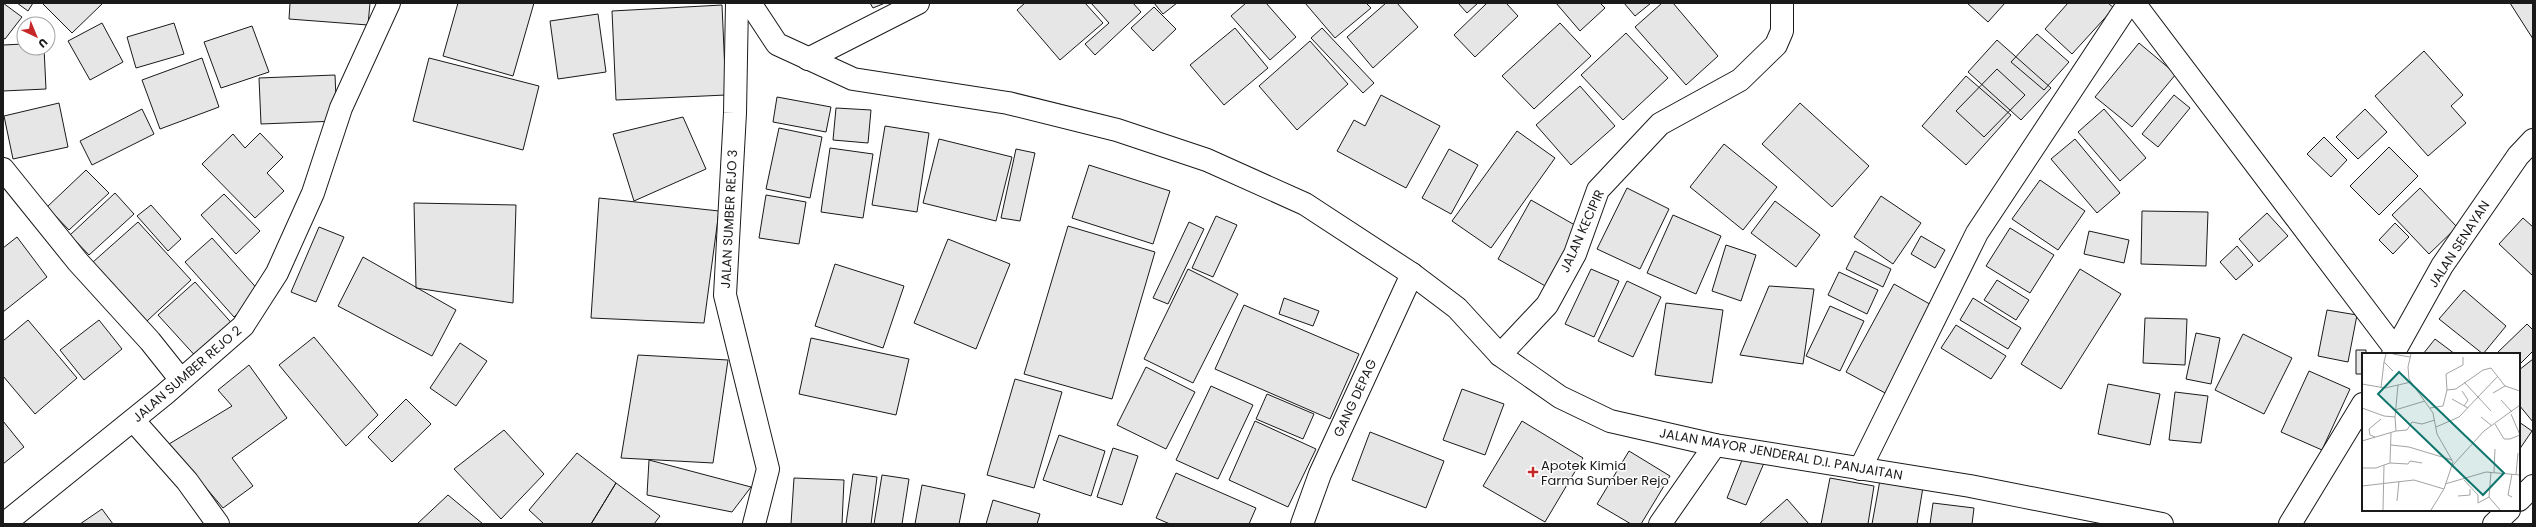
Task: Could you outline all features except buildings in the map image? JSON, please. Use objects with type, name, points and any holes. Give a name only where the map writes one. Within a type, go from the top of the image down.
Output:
[{"type":"street","name":"JALAN SUMBER REJO 2","points":[[4,524],[133,420],[243,326],[276,273],[313,193],[341,108],[389,3]]},
{"type":"street","name":"JALAN SUMBER REJO 3","points":[[737,3],[735,113],[725,295],[768,469],[754,524]]},
{"type":"street","name":"JALAN MAYOR JENDERAL D.I. PANJAITAN","points":[[750,3],[777,44],[853,79],[1008,104],[1117,130],[1207,160],[1305,204],[1412,274],[1457,308],[1500,355],[1560,397],[1610,421],[1715,445],[1970,486],[2162,524]]},
{"type":"street","points":[[808,59],[918,3]]},
{"type":"street","name":"JALAN KECIPIR","points":[[1500,355],[1547,305],[1575,254],[1598,190],[1660,124],[1740,80],[1776,45],[1782,31],[1782,3]]},
{"type":"street","points":[[1860,469],[1977,233],[2129,3]]},
{"type":"street","points":[[2134,3],[2394,352]]},
{"type":"street","name":"JALAN SENAYAN","points":[[2394,352],[2442,266],[2518,156],[2533,140]]},
{"type":"street","points":[[3,169],[78,262],[150,341],[181,380]]},
{"type":"street","name":"GANG DEPAG","points":[[1302,524],[1320,474],[1412,274]]},
{"type":"street","points":[[2290,524],[2362,406]]},
{"type":"street","points":[[133,420],[183,475],[218,524]]},
{"type":"street","points":[[1660,524],[1715,445]]},
{"type":"street","points":[[2520,499],[2533,486]]},
{"type":"street","points":[[2494,524],[2507,511]]},
{"type":"place","name":"Apotek Kimia Farma Sumber Rejo","points":[[1533,472]]}]
